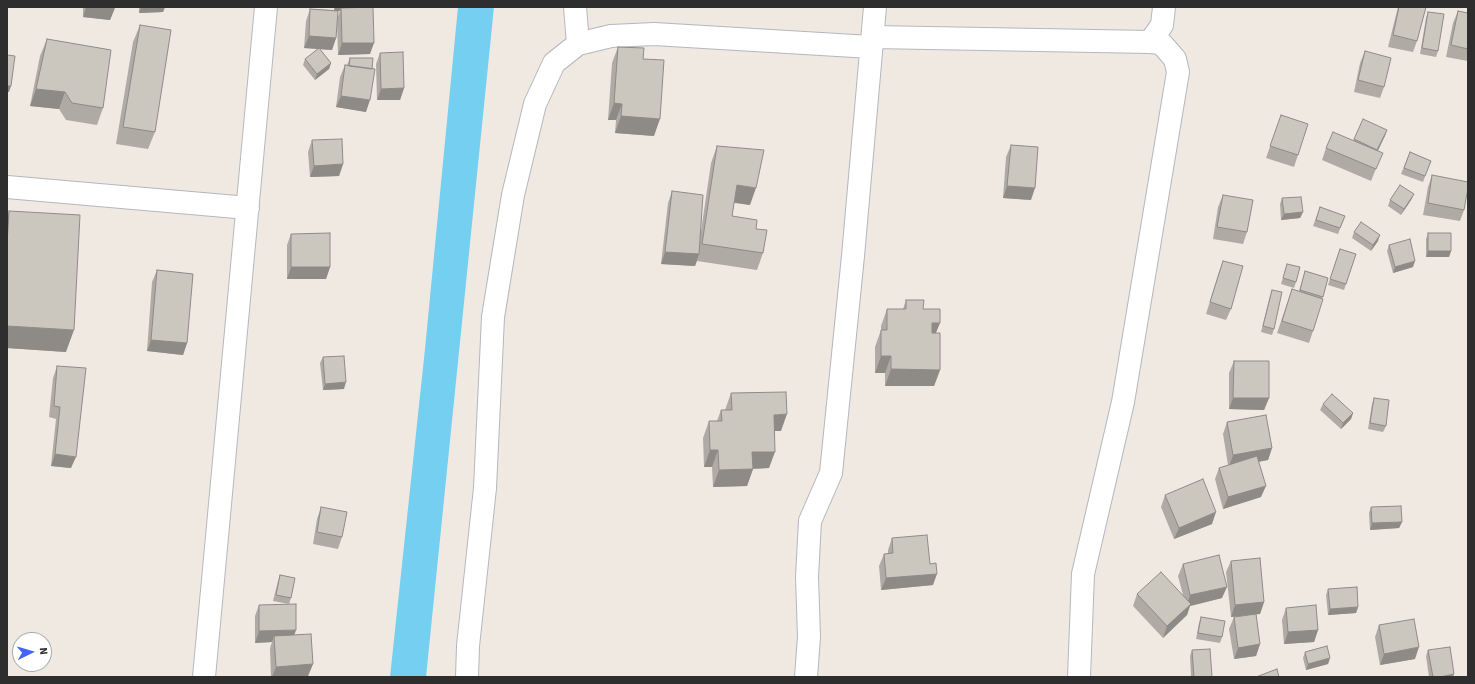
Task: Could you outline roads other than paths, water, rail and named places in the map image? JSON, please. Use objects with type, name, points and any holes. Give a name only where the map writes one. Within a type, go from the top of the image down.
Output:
[{"type":"street","points":[[204,677],[266,7]]},
{"type":"street","points":[[575,7],[578,44]]},
{"type":"street","points":[[806,677],[809,637],[807,577],[810,521],[831,473],[853,256],[875,7]]},
{"type":"street","points":[[1150,42],[1162,25],[1164,7]]},
{"type":"street","points":[[467,677],[468,646],[485,488],[493,317],[513,195],[535,104],[554,63],[578,44],[612,36],[654,34],[872,42],[1150,42],[1161,43],[1176,59],[1178,72],[1123,402],[1083,574],[1079,677]]},
{"type":"street","points":[[7,187],[248,208]]},
{"type":"water","points":[[458,7],[494,7],[426,677],[390,677],[425,349]]}]
